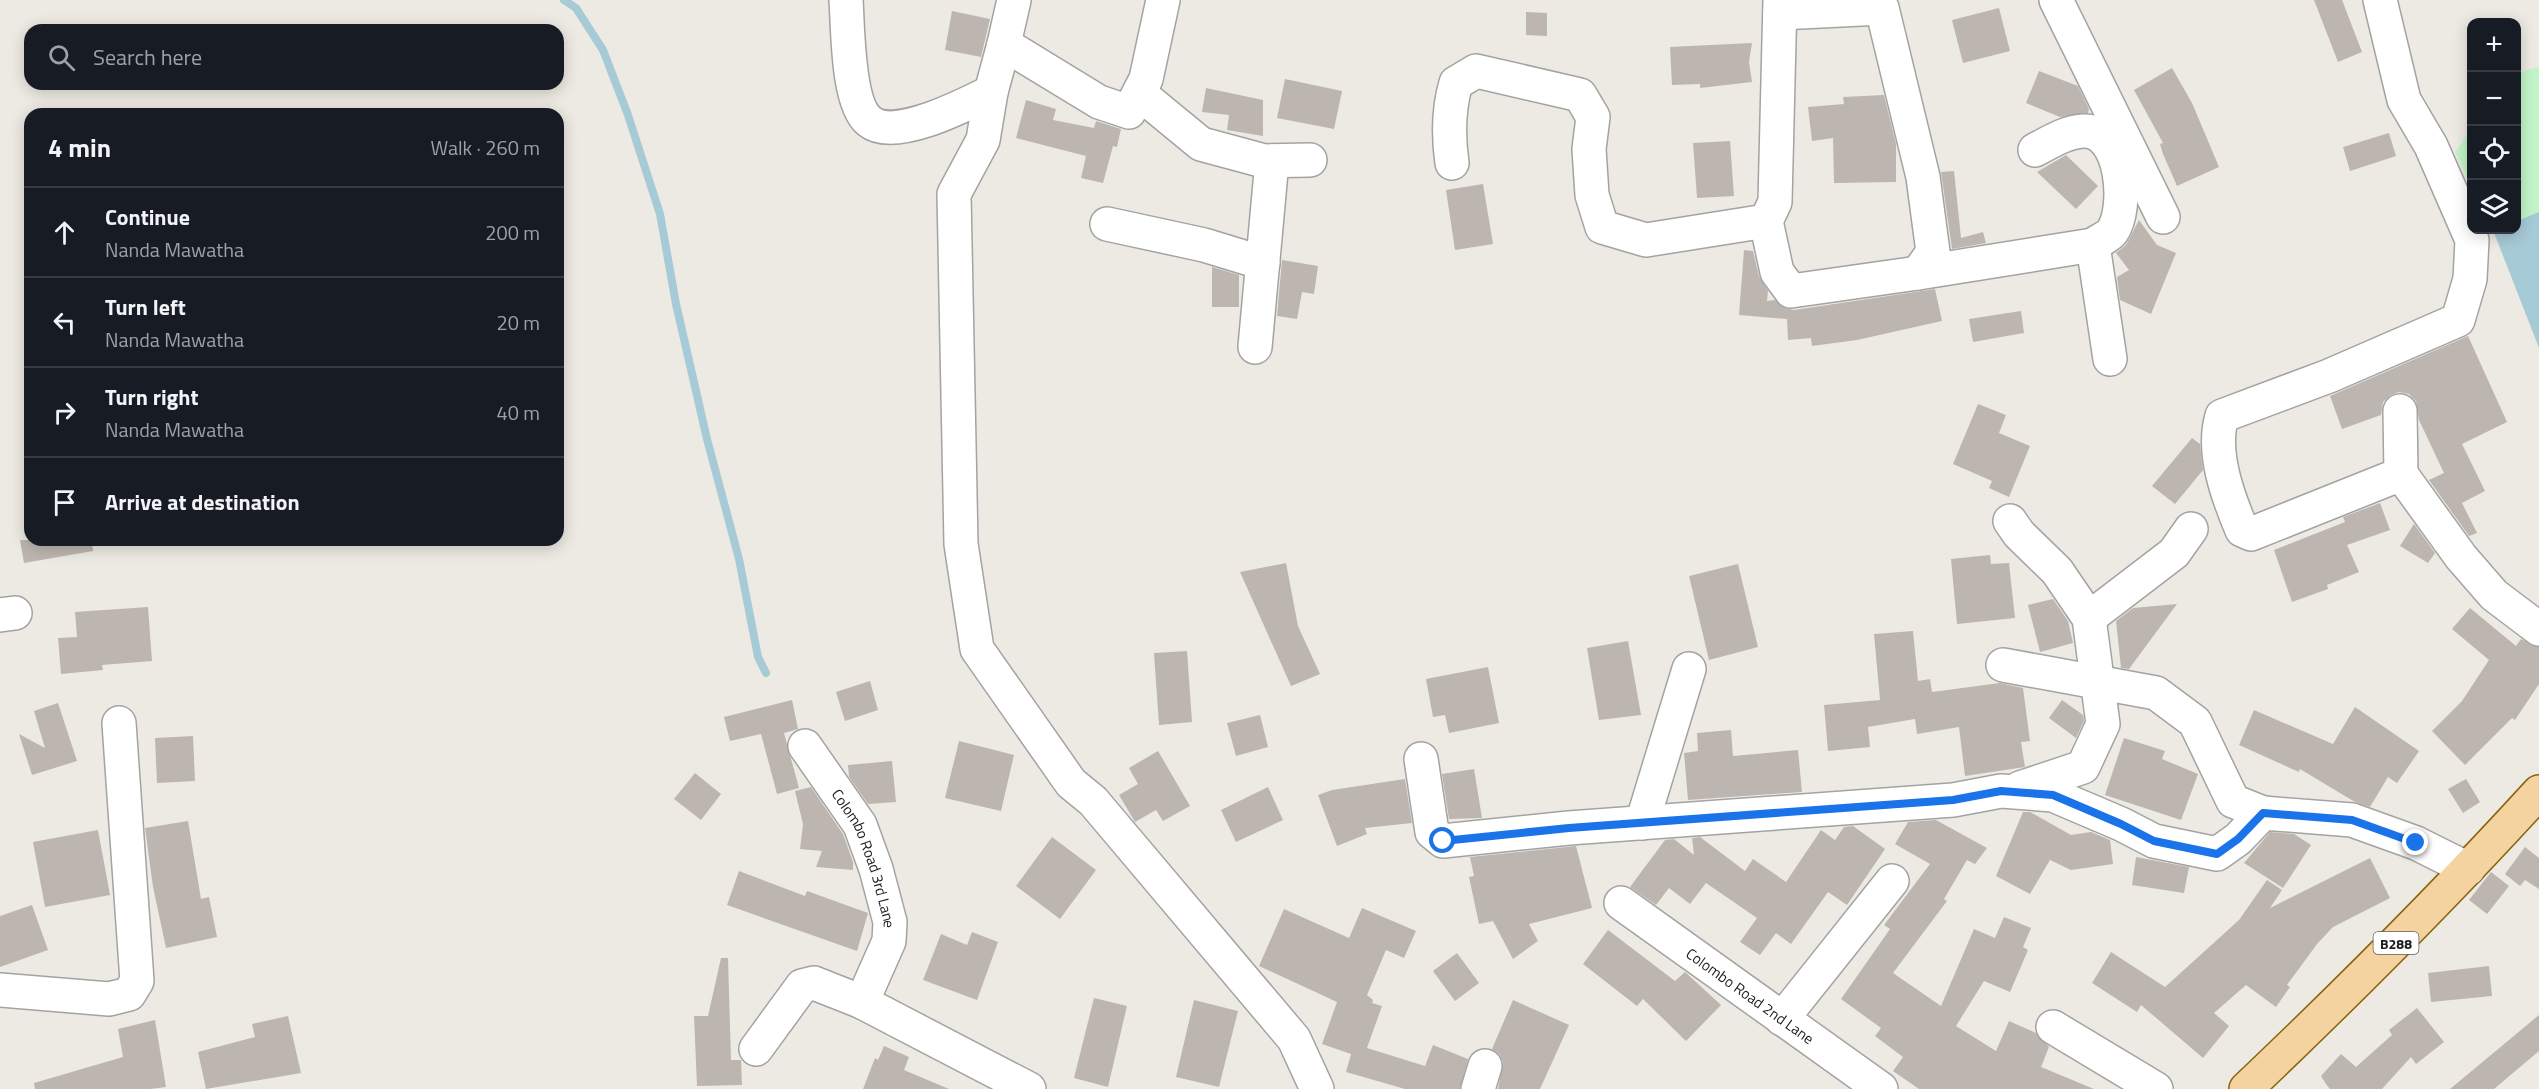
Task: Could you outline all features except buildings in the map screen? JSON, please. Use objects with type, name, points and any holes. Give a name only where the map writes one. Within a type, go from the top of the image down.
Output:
[{"type":"main road","name":"B288","points":[[2246,1089],[2342,999],[2539,792]]},
{"type":"street","points":[[846,0],[850,58],[858,104],[868,121],[881,128],[906,126],[962,107],[991,92]]},
{"type":"street","points":[[1014,0],[991,92],[982,140],[954,194],[961,544],[977,649],[1071,783],[1093,801],[1294,1039],[1317,1089]]},
{"type":"street","points":[[1004,44],[1099,102],[1130,112],[1146,79],[1163,0]]},
{"type":"street","points":[[2056,0],[2163,217]]},
{"type":"street","points":[[2380,0],[2404,100],[2431,146],[2472,240],[2470,279],[2458,320],[2329,376],[2222,416],[2219,427],[2219,453],[2232,506],[2242,530],[2251,534],[2401,474]]},
{"type":"street","points":[[1918,273],[1933,252],[1924,188],[1882,8],[1780,7],[1775,202],[1766,221],[1778,272],[1791,291],[1918,273],[2093,245],[2111,233],[2119,208],[2120,185],[2117,160],[2107,142],[2096,134],[2084,130],[2059,137],[2035,150]]},
{"type":"street","points":[[1452,163],[1448,135],[1453,93],[1456,83],[1476,71],[1580,95],[1593,117],[1589,149],[1593,195],[1602,227],[1646,240],[1766,221]]},
{"type":"street","points":[[1139,93],[1201,144],[1264,161],[1310,160]]},
{"type":"street","points":[[1255,347],[1272,161]]},
{"type":"street","points":[[1107,224],[1204,245],[1263,263]]},
{"type":"street","points":[[2093,245],[2110,359]]},
{"type":"street","points":[[2400,411],[2401,474],[2461,557],[2494,595],[2539,629]]},
{"type":"street","points":[[2010,520],[2019,534],[2056,571],[2089,618],[2103,724],[2083,767],[2010,792]]},
{"type":"street","points":[[2089,618],[2174,553],[2191,528]]},
{"type":"street","points":[[2003,665],[2156,693],[2195,722],[2233,801],[2263,813],[2352,820],[2416,843],[2468,869]]},
{"type":"street","points":[[1642,823],[1689,669]]},
{"type":"street","points":[[0,990],[109,999],[129,994],[137,981],[119,723]]},
{"type":"street","name":"Colombo Road 3rd Lane","points":[[805,746],[824,770],[864,834],[876,868],[890,922],[890,941],[862,1002]]},
{"type":"street","points":[[1421,759],[1432,832],[1443,841],[1642,823],[1911,804],[2010,792],[2053,795],[2154,841],[2217,854],[2238,839],[2263,813]]},
{"type":"street","points":[[1782,1019],[1892,880]]},
{"type":"street","name":"Colombo Road 2nd Lane","points":[[1621,903],[1881,1089]]},
{"type":"street","points":[[756,1049],[802,986],[814,983],[862,1002],[981,1078],[1029,1089]]},
{"type":"street","points":[[2053,1027],[2157,1089]]},
{"type":"green space","points":[[2539,67],[2539,212],[2521,219],[2521,72]]},
{"type":"green space","points":[[2467,135],[2467,178],[2455,152]]},
{"type":"water","points":[[2539,212],[2539,348],[2495,234],[2521,234],[2521,219]]},
{"type":"waterway","points":[[564,0],[576,8],[603,50],[628,115],[660,214],[676,304],[707,439],[739,559],[758,657],[766,673]]},
{"type":"route","points":[[1443,841],[1569,828],[1953,800],[2001,791],[2053,795],[2087,808],[2154,841],[2217,854],[2238,839],[2263,813],[2352,820],[2416,843]]}]
